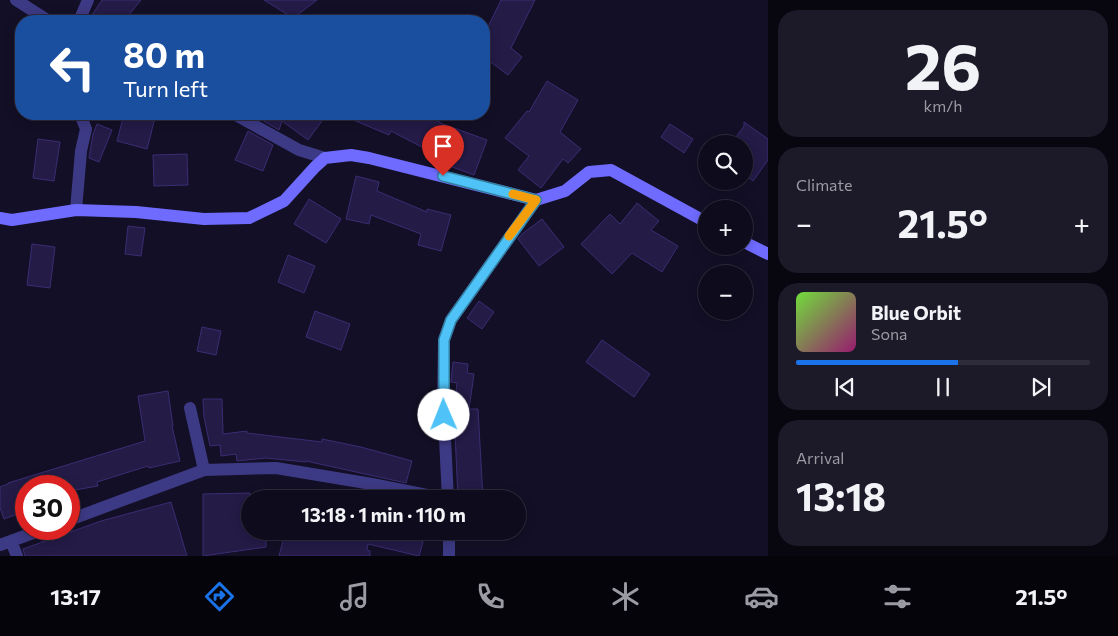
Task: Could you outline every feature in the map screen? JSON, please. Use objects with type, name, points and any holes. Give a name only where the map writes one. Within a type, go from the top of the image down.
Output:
[{"type":"main road","points":[[0,218],[12,220],[76,210],[136,212],[204,219],[249,218],[284,201],[325,158],[351,155],[536,200],[565,191],[589,172],[610,170],[698,218]]},
{"type":"main road","points":[[753,246],[768,254]]},
{"type":"street","points":[[16,0],[40,15]]},
{"type":"street","points":[[82,15],[88,0]]},
{"type":"street","points":[[76,210],[81,151],[86,129],[82,120]]},
{"type":"street","points":[[245,120],[299,150],[325,158]]},
{"type":"street","points":[[448,490],[443,398],[444,340],[451,320],[536,200]]},
{"type":"street","points":[[190,408],[204,470]]},
{"type":"street","points":[[80,516],[204,470],[276,468],[402,490]]},
{"type":"street","points":[[449,540],[450,556]]},
{"type":"street","points":[[6,543],[17,556]]},
{"type":"building","points":[[102,0],[141,0],[129,15],[92,15]]},
{"type":"building","points":[[264,0],[317,0],[297,15],[288,15]]},
{"type":"building","points":[[501,0],[535,0],[511,48],[522,57],[508,75],[490,62],[490,23]]},
{"type":"building","points":[[547,81],[578,100],[560,132],[581,149],[568,163],[563,159],[541,188],[518,170],[529,156],[505,138],[527,111],[529,112]]},
{"type":"building","points":[[122,120],[154,120],[147,149],[117,141]]},
{"type":"building","points":[[262,120],[323,120],[308,140],[282,121],[279,130]]},
{"type":"building","points":[[353,120],[435,120],[487,140],[474,175],[439,162],[441,157],[391,131],[389,135]]},
{"type":"building","points":[[744,122],[768,139],[768,160],[753,181],[753,135],[738,135],[744,126]]},
{"type":"building","points":[[97,124],[112,130],[99,162],[89,158],[93,134]]},
{"type":"building","points":[[670,124],[693,139],[684,153],[661,137]]},
{"type":"building","points":[[248,131],[273,145],[263,171],[235,160]]},
{"type":"building","points":[[38,139],[60,142],[54,181],[33,178]]},
{"type":"building","points":[[187,154],[188,185],[154,186],[153,155]]},
{"type":"building","points":[[356,176],[379,182],[377,191],[427,212],[427,209],[451,215],[441,251],[418,245],[421,234],[371,215],[369,224],[346,219]]},
{"type":"building","points":[[309,199],[341,219],[326,243],[294,224]]},
{"type":"building","points":[[637,203],[659,221],[651,230],[678,246],[662,272],[632,253],[612,274],[581,244],[610,214],[620,224]]},
{"type":"building","points":[[542,219],[564,247],[539,266],[518,239]]},
{"type":"building","points":[[128,226],[145,228],[141,256],[125,254]]},
{"type":"building","points":[[32,244],[55,247],[50,288],[27,285]]},
{"type":"building","points":[[288,255],[315,266],[304,293],[278,282]]},
{"type":"building","points":[[479,301],[494,312],[482,329],[467,318]]},
{"type":"building","points":[[315,311],[350,324],[341,350],[306,337]]},
{"type":"building","points":[[202,327],[221,331],[216,355],[197,351]]},
{"type":"building","points":[[602,340],[650,374],[634,397],[586,362]]},
{"type":"building","points":[[453,362],[468,364],[467,373],[474,374],[469,409],[478,409],[482,490],[458,490],[454,410],[457,383],[451,382]]},
{"type":"building","points":[[168,391],[172,426],[180,461],[149,468],[148,466],[97,482],[98,486],[80,489],[80,475],[34,475],[145,441],[138,396]]},
{"type":"building","points":[[203,399],[222,399],[223,434],[247,431],[247,433],[322,442],[322,439],[361,447],[412,461],[406,483],[306,461],[266,458],[237,461],[236,454],[221,456],[220,445],[210,446],[204,417]]},
{"type":"building","points":[[15,481],[15,515],[4,519],[0,508],[0,487]]},
{"type":"building","points":[[241,493],[241,540],[266,540],[266,547],[203,556],[203,494]]},
{"type":"building","points":[[171,502],[187,556],[25,556],[23,549],[48,540],[80,540],[80,529]]},
{"type":"building","points":[[283,540],[423,540],[419,556],[368,544],[367,550],[370,551],[370,556],[279,556]]},
{"type":"slow traffic","points":[[509,236],[536,200],[513,194]]},
{"type":"route","points":[[443,176],[536,200],[475,283],[451,320],[444,340],[444,415]]}]
